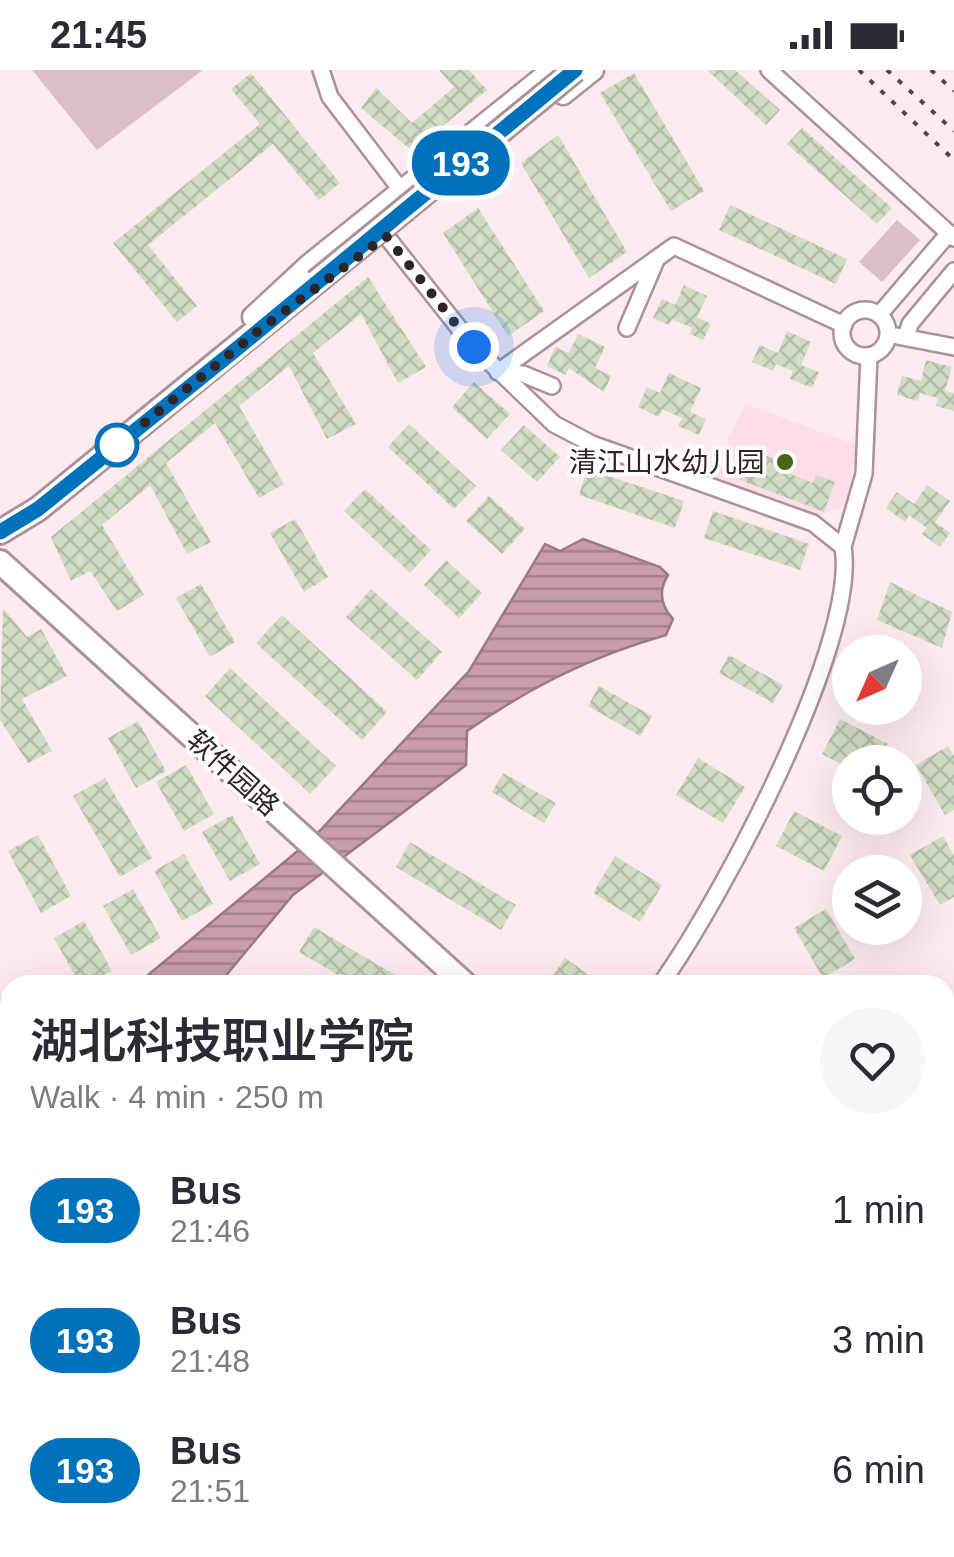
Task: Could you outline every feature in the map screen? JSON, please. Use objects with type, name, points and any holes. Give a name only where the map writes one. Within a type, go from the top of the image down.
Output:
[{"type":"main road","points":[[314,279],[565,70]]},
{"type":"main road","points":[[0,530],[38,509],[258,323],[575,70]]},
{"type":"main road","name":"软件园路","points":[[0,562],[455,975]]},
{"type":"street","points":[[321,70],[330,98],[401,190]]},
{"type":"street","points":[[258,323],[309,265],[552,70]]},
{"type":"street","points":[[258,323],[386,236],[593,70]]},
{"type":"street","points":[[769,70],[951,235],[879,315]]},
{"type":"street","points":[[444,156],[454,152],[465,156],[466,168],[460,177]]},
{"type":"street","points":[[386,236],[498,372],[537,410],[571,434],[813,523],[832,533],[844,547]]},
{"type":"street","points":[[498,372],[674,246],[844,325]]},
{"type":"street","points":[[627,328],[657,257]]},
{"type":"street","points":[[906,337],[910,324],[954,271]]},
{"type":"street","points":[[859,311],[879,315],[888,334],[882,348],[869,356],[850,350],[843,338],[844,325],[859,311]]},
{"type":"street","points":[[888,334],[954,347]]},
{"type":"street","points":[[666,975],[703,918],[788,752],[843,590],[844,547],[864,474],[869,356]]},
{"type":"street","points":[[498,372],[523,374],[552,386]]},
{"type":"shaded area","points":[[32,70],[203,70],[97,150]]},
{"type":"shaded area","points":[[897,220],[920,240],[882,282],[859,262]]},
{"type":"shaded area","name":"清江山水幼儿园","points":[[746,404],[856,445],[850,494],[841,508],[817,515],[709,478]]},
{"type":"shaded area","points":[[583,539],[660,567],[668,575],[662,598],[673,619],[666,635],[562,674],[467,731],[466,765],[293,895],[226,975],[148,975],[312,839],[469,671],[545,544],[560,551]]},
{"type":"building","points":[[439,70],[469,70],[487,90],[412,151],[361,108],[376,88],[412,123],[454,87]]},
{"type":"building","points":[[707,70],[735,70],[780,110],[766,125]]},
{"type":"building","points":[[251,73],[340,183],[319,200],[273,144],[148,245],[197,306],[177,322],[113,243],[260,124],[231,89]]},
{"type":"building","points":[[634,73],[704,191],[671,211],[600,93]]},
{"type":"building","points":[[802,128],[892,208],[877,224],[787,144]]},
{"type":"building","points":[[558,135],[627,252],[589,278],[521,163]]},
{"type":"building","points":[[730,205],[847,259],[836,284],[719,230]]},
{"type":"building","points":[[478,208],[544,311],[508,336],[443,233]]},
{"type":"building","points":[[368,277],[426,367],[398,383],[361,314],[313,353],[356,424],[327,439],[289,366],[239,406],[284,484],[259,498],[215,423],[166,463],[211,542],[187,554],[150,485],[102,525],[144,595],[117,611],[90,571],[71,581],[51,537]]},
{"type":"building","points":[[684,285],[707,296],[697,317],[711,324],[703,340],[690,334],[692,328],[672,319],[669,325],[653,318],[662,299],[675,305]]},
{"type":"building","points":[[787,331],[811,342],[801,365],[819,372],[812,388],[790,379],[793,371],[776,364],[773,371],[752,362],[760,345],[778,353]]},
{"type":"building","points":[[578,334],[605,347],[595,368],[611,376],[604,392],[569,368],[566,375],[547,366],[555,347],[569,353]]},
{"type":"building","points":[[926,360],[952,367],[945,391],[954,393],[954,411],[936,406],[938,398],[920,393],[918,401],[897,395],[902,376],[921,381]]},
{"type":"building","points":[[669,373],[701,388],[690,412],[706,419],[699,435],[678,426],[682,418],[662,409],[659,417],[638,407],[647,387],[660,393]]},
{"type":"building","points":[[474,382],[510,414],[487,439],[452,407]]},
{"type":"building","points":[[409,424],[476,486],[454,509],[388,447]]},
{"type":"building","points":[[524,425],[560,457],[537,482],[501,450]]},
{"type":"building","points":[[746,448],[786,463],[783,471],[813,483],[816,475],[835,482],[824,512],[735,478]]},
{"type":"building","points":[[587,469],[684,501],[675,528],[579,495]]},
{"type":"building","points":[[927,485],[950,501],[935,522],[950,533],[940,547],[922,534],[927,528],[909,515],[905,522],[886,508],[897,492],[914,504]]},
{"type":"building","points":[[365,489],[431,550],[410,573],[344,511]]},
{"type":"building","points":[[489,496],[525,529],[502,554],[466,521]]},
{"type":"building","points":[[713,511],[809,544],[800,570],[704,538]]},
{"type":"building","points":[[295,519],[328,577],[304,592],[270,533]]},
{"type":"building","points":[[446,560],[482,593],[459,618],[424,585]]},
{"type":"building","points":[[890,582],[952,612],[942,648],[922,639],[922,635],[912,635],[877,620]]},
{"type":"building","points":[[201,584],[235,642],[210,657],[176,598]]},
{"type":"building","points":[[371,589],[442,652],[417,680],[346,617]]},
{"type":"building","points":[[3,608],[27,637],[41,629],[67,676],[22,699],[52,751],[28,763],[0,720]]},
{"type":"building","points":[[282,615],[387,712],[362,740],[256,643]]},
{"type":"building","points":[[729,655],[783,685],[773,703],[719,673]]},
{"type":"building","points":[[230,668],[336,766],[310,794],[205,696]]},
{"type":"building","points":[[599,686],[652,716],[640,736],[588,706]]},
{"type":"building","points":[[138,721],[166,771],[136,788],[108,738]]},
{"type":"building","points":[[837,725],[852,725],[888,744],[832,745],[832,759],[822,754]]},
{"type":"building","points":[[948,746],[954,756],[954,810],[945,815],[922,775],[922,761]]},
{"type":"building","points":[[698,758],[745,787],[723,823],[676,795]]},
{"type":"building","points":[[186,765],[214,814],[184,831],[156,782]]},
{"type":"building","points":[[503,773],[556,803],[544,823],[492,792]]},
{"type":"building","points":[[105,778],[152,858],[120,877],[73,796]]},
{"type":"building","points":[[794,811],[832,831],[832,835],[842,836],[824,871],[776,846]]},
{"type":"building","points":[[232,815],[260,864],[230,881],[202,832]]},
{"type":"building","points":[[38,835],[71,896],[41,913],[8,851]]},
{"type":"building","points":[[943,836],[954,855],[954,897],[940,905],[922,875],[922,855],[910,855]]},
{"type":"building","points":[[410,842],[516,905],[501,930],[396,867]]},
{"type":"building","points":[[184,854],[213,904],[182,921],[154,871]]},
{"type":"building","points":[[615,856],[662,885],[640,922],[593,893]]},
{"type":"building","points":[[133,889],[161,938],[131,955],[103,906]]},
{"type":"building","points":[[826,909],[832,919],[832,945],[847,945],[855,959],[821,975],[794,928]]},
{"type":"building","points":[[84,921],[112,971],[103,975],[74,975],[54,938]]},
{"type":"building","points":[[314,927],[395,975],[338,975],[299,952]]},
{"type":"building","points":[[565,958],[589,975],[553,975]]},
{"type":"railway","points":[[859,70],[954,160]]},
{"type":"railway","points":[[887,70],[954,131]]},
{"type":"railway","points":[[931,70],[954,91]]},
{"type":"bus line","name":"193","points":[[0,532],[38,509],[575,70]]},
{"type":"place","name":"清江山水幼儿园","points":[[785,462]]},
{"type":"route","points":[[117,445],[262,328],[324,287],[386,236],[474,347]]}]
